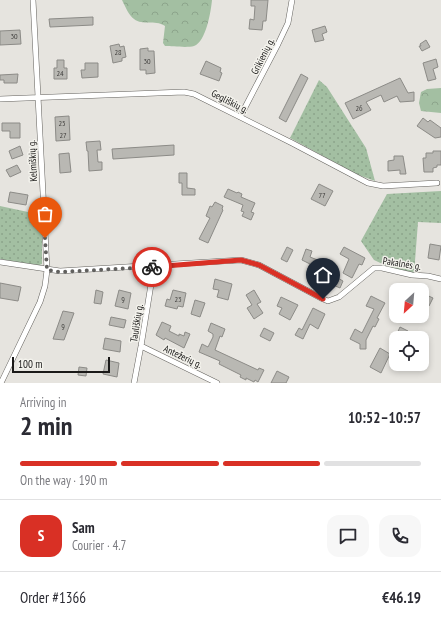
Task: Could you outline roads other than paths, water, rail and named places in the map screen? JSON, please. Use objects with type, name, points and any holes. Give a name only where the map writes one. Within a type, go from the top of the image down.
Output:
[{"type":"street","name":"Kelmiškių g.","points":[[1,383],[40,302],[45,286],[47,270],[33,0]]},
{"type":"street","name":"Grikienių g.","points":[[240,117],[288,23],[292,0]]},
{"type":"street","name":"Gegliškių g.","points":[[0,99],[184,92],[201,97],[368,183],[383,186],[436,183]]},
{"type":"street","name":"Pakalnės g.","points":[[154,266],[241,260],[251,262],[328,301],[339,297],[374,268],[382,268],[412,275],[441,279]]},
{"type":"street","points":[[0,262],[60,272],[154,266]]},
{"type":"street","name":"Tauliškių g.","points":[[134,383],[154,266]]},
{"type":"street","name":"Antežerių g.","points":[[141,346],[217,383]]}]
